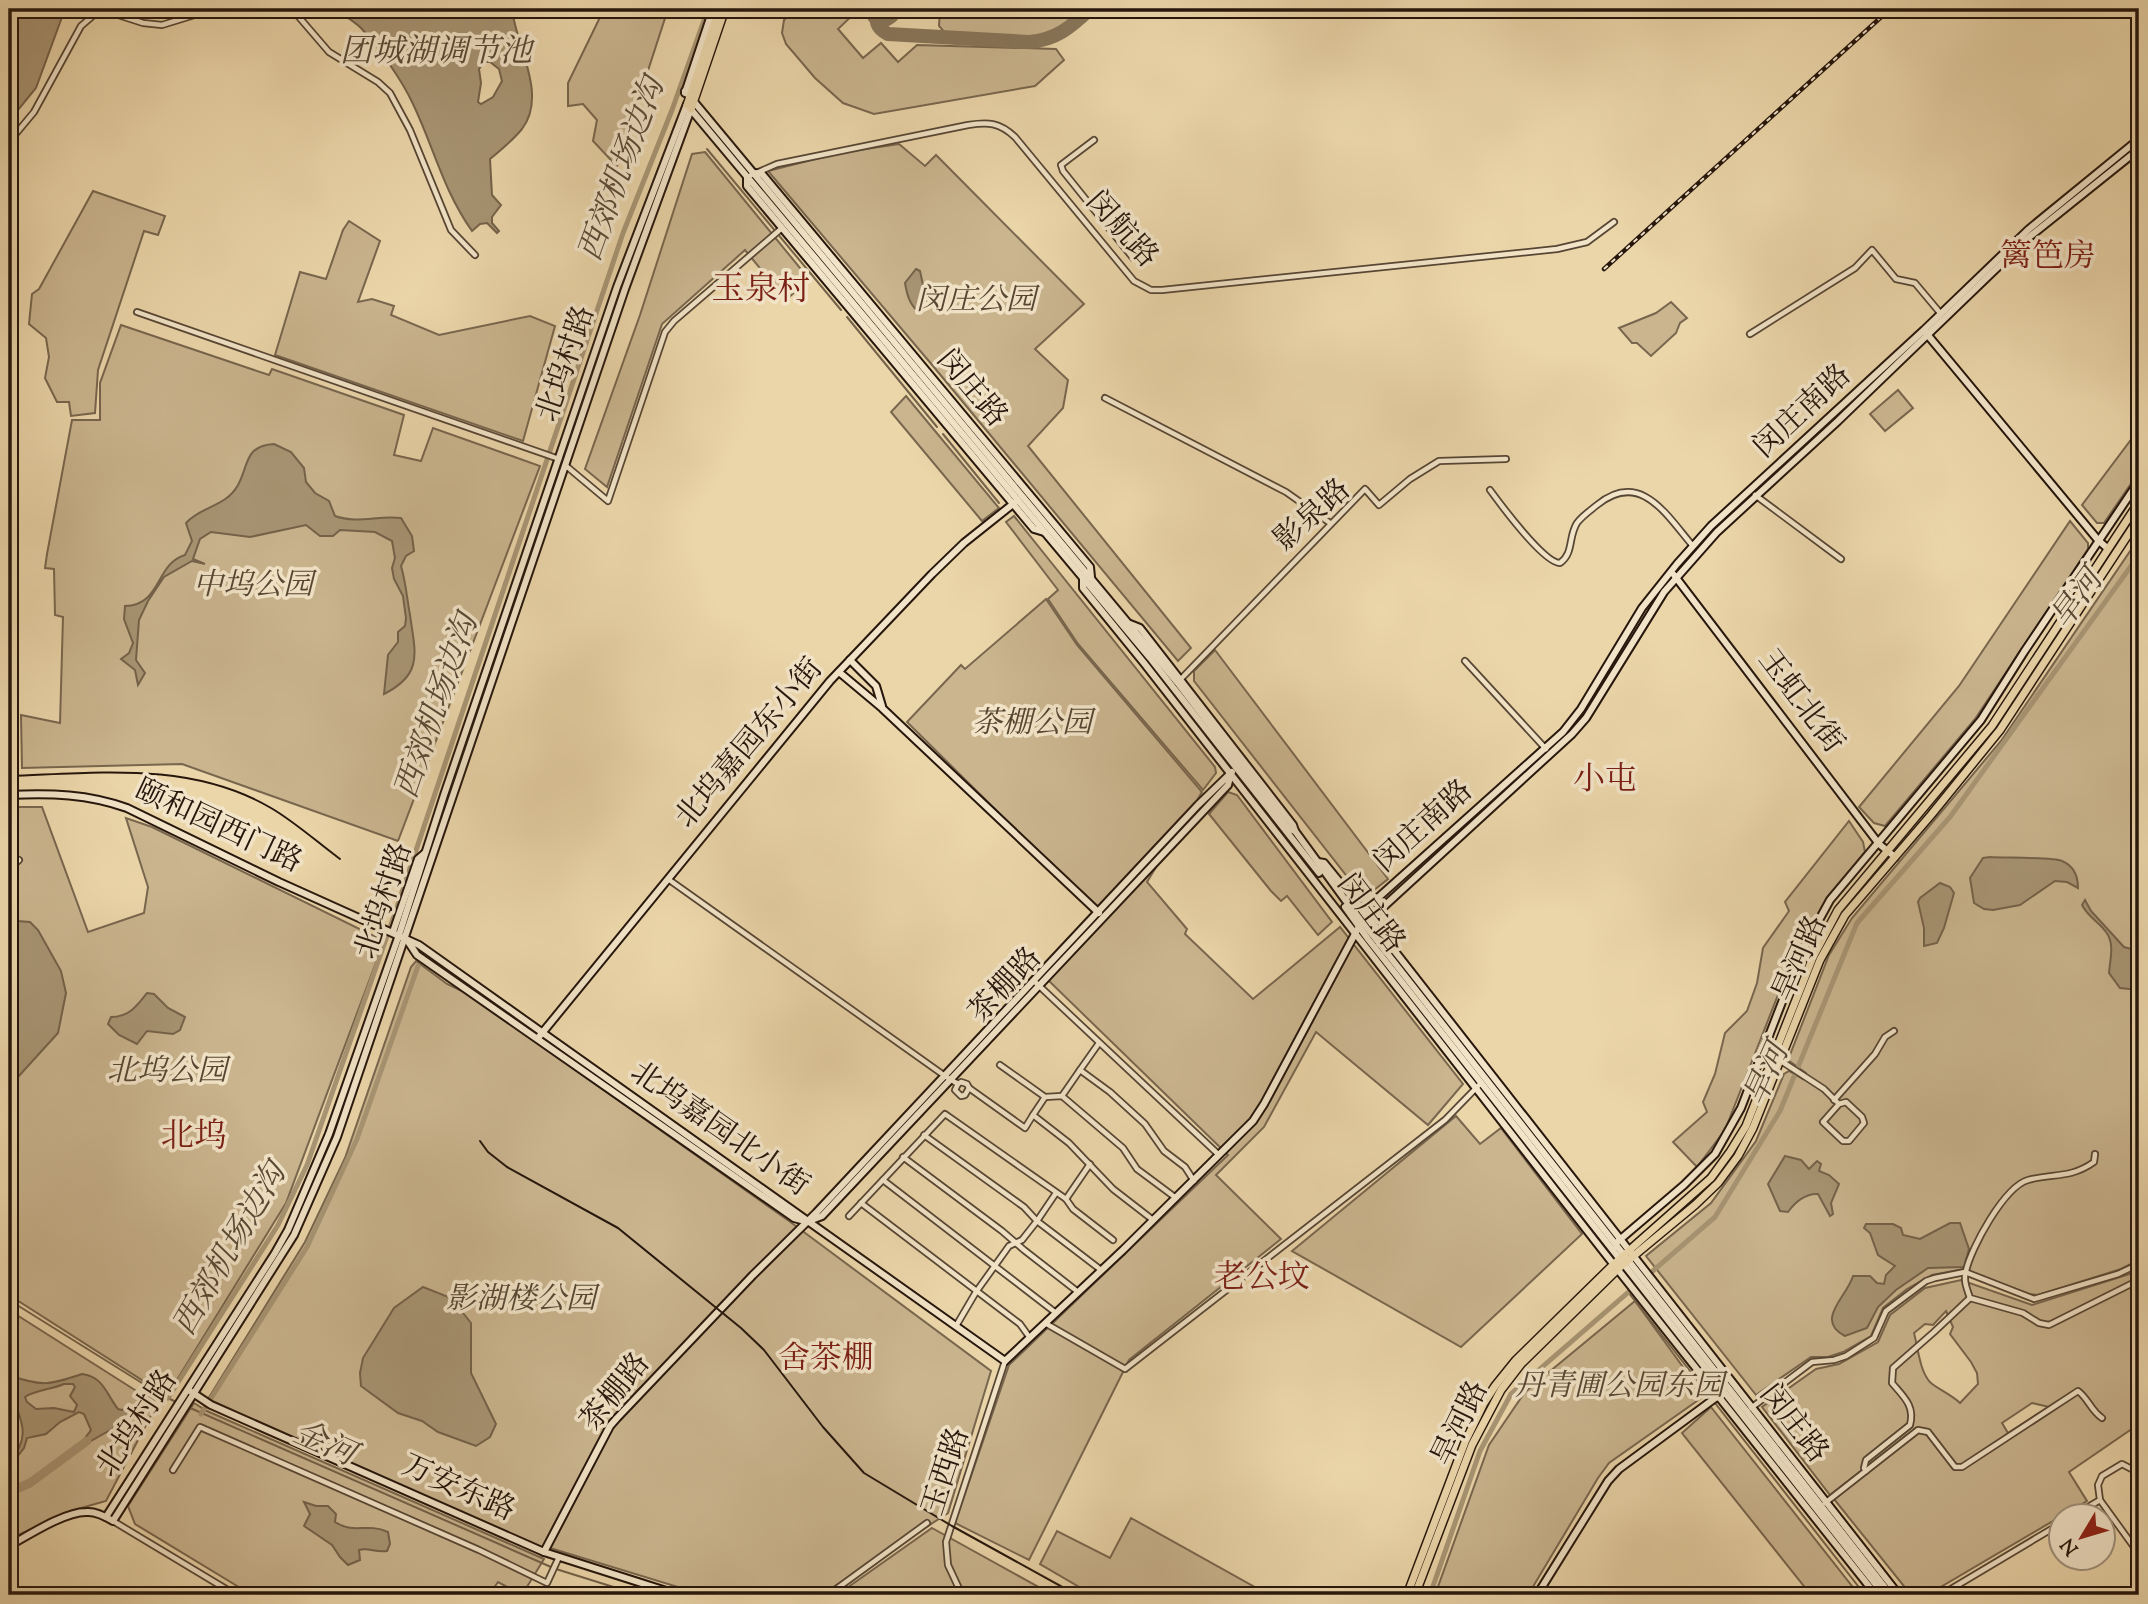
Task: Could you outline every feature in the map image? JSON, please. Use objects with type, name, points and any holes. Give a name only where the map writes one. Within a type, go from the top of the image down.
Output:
[{"type":"main road","name":"北坞村路","points":[[689,100],[719,9]]},
{"type":"main road","name":"北坞村路","points":[[689,100],[725,9]]},
{"type":"main road","name":"旱河路","points":[[1415,1595],[1472,1445],[1490,1406],[1521,1364],[1624,1259],[1695,1205],[1718,1183],[1738,1156],[1784,1062],[1820,960],[1850,902],[1895,856],[2000,730],[2137,515],[2139,502]]},
{"type":"main road","name":"旱河路","points":[[1407,1595],[1465,1442],[1484,1403],[1516,1360],[1711,1178],[1746,1125],[1825,932],[1887,850],[1992,726],[2107,548],[2137,515]]},
{"type":"street","points":[[9,142],[34,111],[81,26],[95,14],[112,13],[143,23],[162,24],[214,9]]},
{"type":"street","points":[[292,9],[329,52],[378,82],[390,93],[410,130],[451,230],[475,256]]},
{"type":"street","name":"北坞村路","points":[[399,935],[565,465],[689,100],[713,9]]},
{"type":"street","points":[[2134,9],[2139,16]]},
{"type":"street","name":"北坞村路","points":[[106,1517],[280,1257],[310,1202],[337,1137],[426,851],[617,287],[689,100]]},
{"type":"street","name":"闵庄路","points":[[689,100],[918,376]]},
{"type":"street","name":"闵航路","points":[[750,175],[777,164],[831,152],[994,122],[1014,137],[1124,271],[1151,290],[1371,270],[1557,249],[1587,242],[1614,222]]},
{"type":"street","name":"闵庄南路","points":[[1926,332],[1941,314],[2029,229],[2139,139]]},
{"type":"street","points":[[1094,140],[1061,165],[1063,171],[1133,258],[1152,244]]},
{"type":"street","name":"闵庄南路","points":[[1363,919],[1380,910],[1551,755],[1586,718],[1674,575],[1676,564],[1693,546],[2046,222],[2139,149]]},
{"type":"street","name":"闵庄路","points":[[750,175],[762,174],[1016,502],[1180,680],[1321,863],[1318,866],[1363,919],[1368,939],[1556,1191],[1633,1271]]},
{"type":"street","name":"闵庄路","points":[[750,175],[747,186],[778,231],[918,376],[1090,567],[1083,588],[1363,919],[1618,1241],[1624,1259]]},
{"type":"street","points":[[565,465],[608,501],[665,332],[674,321],[778,231]]},
{"type":"street","points":[[1750,334],[1856,268],[1872,250],[1896,279],[1915,283],[1941,314]]},
{"type":"street","points":[[137,312],[559,459]]},
{"type":"street","points":[[1926,332],[2107,548]]},
{"type":"street","points":[[1105,398],[1286,492],[1330,523]]},
{"type":"street","name":"影泉路","points":[[1180,680],[1365,489],[1379,505],[1410,479],[1439,461],[1506,459]]},
{"type":"street","name":"旱河路","points":[[1618,1241],[1702,1169],[1727,1137],[1741,1108],[1801,953],[1830,900],[1981,720],[2139,481]]},
{"type":"street","points":[[1490,490],[1516,525],[1556,564],[1568,555],[1574,530],[1582,518],[1606,498],[1626,493],[1647,495],[1693,546]]},
{"type":"street","points":[[1753,493],[1841,559]]},
{"type":"street","name":"闵庄南路","points":[[1363,919],[1371,904],[1563,732],[1581,709],[1642,608],[1753,493]]},
{"type":"street","name":"北坞嘉园东小街","points":[[540,1036],[792,724],[932,573],[964,543],[1016,502]]},
{"type":"street","name":"玉虹北街","points":[[1674,575],[1879,844],[1895,856]]},
{"type":"street","points":[[2083,584],[2091,589]]},
{"type":"street","points":[[850,660],[876,686],[882,708]]},
{"type":"street","points":[[1465,662],[1551,755]]},
{"type":"street","points":[[839,672],[882,708],[1100,915]]},
{"type":"street","name":"闵庄路","points":[[1180,680],[1236,768],[1356,933],[1478,1086],[1633,1271]]},
{"type":"street","name":"闵庄路","points":[[1236,768],[1289,828],[1294,828]]},
{"type":"street","name":"茶棚路","points":[[544,1552],[610,1426],[753,1275],[807,1222],[822,1216],[947,1077],[1228,785],[1236,768]]},
{"type":"street","name":"颐和园西门路","points":[[9,795],[63,793],[120,805],[279,882],[399,935]]},
{"type":"street","name":"北坞村路","points":[[399,935],[418,859],[426,851]]},
{"type":"street","points":[[9,869],[19,860]]},
{"type":"street","points":[[667,879],[958,1084]]},
{"type":"street","points":[[1005,1361],[1253,1121],[1363,919]]},
{"type":"street","name":"北坞嘉园北小街","points":[[399,935],[417,955],[540,1036],[794,1218],[807,1222],[1005,1361]]},
{"type":"street","points":[[1036,983],[1219,1156]]},
{"type":"street","points":[[1784,1062],[1836,1102],[1846,1102],[1862,1117],[1864,1123],[1849,1141],[1843,1142],[1823,1122],[1836,1102],[1875,1054],[1885,1037],[1894,1031]]},
{"type":"street","points":[[1062,1096],[1099,1043]]},
{"type":"street","points":[[1000,1065],[1045,1097],[1062,1096],[1123,1148],[1137,1169],[1176,1198]]},
{"type":"street","points":[[1080,1070],[1110,1092],[1145,1124],[1164,1151],[1185,1167],[1194,1181]]},
{"type":"street","points":[[970,1088],[961,1096],[955,1090],[958,1084],[964,1082],[1024,1128],[1045,1097]]},
{"type":"street","points":[[1045,1323],[1125,1369],[1445,1120],[1478,1086]]},
{"type":"street","points":[[849,1216],[945,1114],[1066,1199],[1073,1209],[1113,1240]]},
{"type":"street","points":[[1033,1115],[1069,1143],[1113,1189],[1153,1220]]},
{"type":"street","points":[[924,1135],[1024,1207],[1037,1221],[1101,1270]]},
{"type":"street","points":[[1970,1298],[1965,1284],[1965,1272],[1988,1220],[2015,1187],[2027,1180],[2058,1177],[2079,1171],[2094,1162],[2095,1154]]},
{"type":"street","points":[[903,1157],[1078,1292]]},
{"type":"street","points":[[1066,1199],[1090,1164]]},
{"type":"street","points":[[1554,1176],[1556,1191]]},
{"type":"street","points":[[883,1180],[1056,1313]]},
{"type":"street","points":[[956,1326],[976,1292],[1009,1246],[1023,1240],[1056,1193]]},
{"type":"street","points":[[861,1203],[1020,1324],[1030,1338]]},
{"type":"street","points":[[1618,1241],[1624,1259]]},
{"type":"street","points":[[1537,1595],[1614,1475],[1717,1397],[1750,1409],[1812,1362],[1846,1356],[1874,1338],[1886,1311],[1926,1282],[1965,1272],[2034,1300],[2118,1274],[2139,1264]]},
{"type":"street","points":[[1633,1271],[1645,1285]]},
{"type":"street","points":[[1633,1271],[1645,1285]]},
{"type":"street","points":[[1970,1298],[2023,1313],[2039,1324],[2049,1325],[2139,1280]]},
{"type":"street","name":"闵庄路","points":[[1645,1285],[1717,1397],[1875,1595]]},
{"type":"street","name":"闵庄路","points":[[1645,1285],[1750,1409],[1891,1595]]},
{"type":"street","points":[[1866,1471],[1866,1460],[1910,1425],[1911,1406],[1892,1383],[1893,1368],[1970,1298]]},
{"type":"street","name":"玉西路","points":[[962,1595],[948,1565],[946,1542],[1005,1361]]},
{"type":"street","points":[[1824,1504],[1918,1430],[1924,1430],[1955,1467],[1962,1467],[2078,1391],[2102,1418]]},
{"type":"street","name":"万安东路","points":[[191,1392],[211,1405],[544,1552],[678,1595]]},
{"type":"street","name":"闵庄路","points":[[1717,1397],[1884,1595]]},
{"type":"street","name":"北坞村路","points":[[113,1521],[179,1410]]},
{"type":"street","points":[[173,1470],[200,1427],[479,1550],[547,1583],[559,1557]]},
{"type":"street","points":[[2139,1473],[2122,1464],[2105,1473],[2098,1485],[2100,1500],[2139,1554]]},
{"type":"street","name":"闵庄路","points":[[1824,1504],[1899,1595]]},
{"type":"street","points":[[9,1546],[73,1514],[86,1512],[106,1517],[236,1595]]},
{"type":"street","points":[[828,1595],[927,1523]]},
{"type":"street","points":[[1941,1595],[2046,1532]]},
{"type":"green space","points":[[604,9],[668,9],[615,172],[611,160],[593,141],[597,120],[583,104],[568,106],[568,83]]},
{"type":"green space","points":[[796,9],[859,9],[838,29],[863,58],[881,43],[898,62],[917,45],[1056,49],[1064,60],[1035,86],[874,114],[843,103],[815,78],[786,44],[782,33],[784,20]]},
{"type":"green space","points":[[940,9],[1084,9],[1054,31],[1029,37],[1001,38],[946,34],[939,26]]},
{"type":"green space","name":"闵庄公园","points":[[899,144],[925,166],[936,155],[1084,304],[1035,349],[1068,380],[1063,408],[1028,446],[1191,648],[1178,661],[768,171],[839,153]]},
{"type":"green space","points":[[705,152],[809,279],[786,300],[745,250],[662,324],[607,487],[585,469],[640,315],[692,154]]},
{"type":"green space","points":[[93,191],[165,216],[158,235],[144,231],[98,370],[95,413],[71,416],[69,402],[57,402],[45,378],[49,357],[46,338],[29,324],[32,294],[39,289]]},
{"type":"green space","points":[[349,221],[380,241],[358,302],[372,299],[394,306],[391,315],[439,335],[530,316],[555,326],[523,441],[275,355],[300,272],[326,279],[343,230]]},
{"type":"green space","points":[[1671,302],[1687,318],[1680,323],[1676,333],[1651,356],[1637,343],[1632,343],[1619,328],[1656,313]]},
{"type":"green space","name":"中坞公园","points":[[121,325],[269,375],[272,369],[404,415],[394,455],[421,461],[433,428],[540,466],[398,841],[182,764],[22,768],[21,715],[60,723],[63,617],[55,615],[54,569],[45,568],[47,554],[72,420],[100,420],[100,383]]},
{"type":"green space","points":[[1898,390],[1913,408],[1885,431],[1870,414]]},
{"type":"green space","points":[[906,396],[999,508],[982,521],[891,412]]},
{"type":"green space","points":[[2139,429],[2139,472],[2104,523],[2097,523],[2082,505]]},
{"type":"green space","points":[[1014,516],[1215,767],[1216,773],[1203,790],[1078,644],[1048,599],[1058,590],[1006,522]]},
{"type":"green space","points":[[2070,521],[2088,543],[2088,549],[1975,719],[1885,826],[1874,823],[1859,807],[1959,686]]},
{"type":"green space","points":[[2139,538],[2139,1260],[2121,1269],[2038,1295],[1964,1269],[1932,1275],[1907,1289],[1883,1308],[1871,1336],[1843,1352],[1828,1357],[1811,1357],[1756,1395],[1646,1256],[1711,1203],[1756,1141],[1784,1074],[1789,1071],[1803,1079],[1806,1073],[1788,1060],[1829,955],[1852,918],[2001,741]]},
{"type":"green space","name":"茶棚公园","points":[[1046,599],[1077,645],[1202,792],[1147,882],[1187,929],[1185,934],[1253,999],[1340,927],[1463,1084],[1428,1125],[1316,1032],[1264,1127],[1216,1175],[1281,1239],[1129,1360],[1029,1560],[955,1523],[1009,1365],[1228,1155],[1048,980],[1105,918],[907,722],[961,665],[965,669]]},
{"type":"green space","points":[[1215,650],[1388,879],[1369,894],[1360,893],[1194,681],[1194,671]]},
{"type":"green space","points":[[1228,792],[1237,795],[1332,922],[1318,935],[1287,896],[1281,901],[1271,891],[1209,814]]},
{"type":"green space","name":"北坞公园","points":[[9,807],[42,807],[88,932],[144,913],[148,887],[126,818],[152,827],[384,941],[286,1203],[167,1396],[9,1295]]},
{"type":"green space","points":[[1849,821],[1863,842],[1865,852],[1828,896],[1785,977],[1725,1130],[1697,1167],[1673,1142],[1707,1112],[1703,1102],[1715,1074],[1725,1033],[1747,1011],[1757,983],[1763,948],[1789,911],[1785,902]]},
{"type":"green space","name":"影湖楼公园","points":[[416,961],[447,984],[466,993],[789,1221],[991,1371],[948,1513],[821,1595],[704,1595],[547,1547],[542,1549],[208,1399],[305,1242],[345,1158],[411,967]]},
{"type":"green space","points":[[1456,1116],[1480,1144],[1501,1128],[1582,1234],[1461,1347],[1292,1251]]},
{"type":"green space","points":[[2139,1271],[2139,1424],[2069,1472],[2087,1501],[2046,1502],[2046,1525],[1927,1595],[1911,1595],[1834,1499],[1907,1435],[1830,1495],[1762,1407],[1816,1369],[1839,1364],[1878,1342],[1890,1315],[1925,1288],[1961,1280],[2032,1305]],"holes":[[[1946,1311],[1953,1327],[1950,1334],[1977,1373],[1978,1384],[1960,1403],[1927,1379],[1914,1333],[1925,1324],[1933,1325]],[[2032,1403],[2049,1407],[2008,1433],[2002,1423]]]},
{"type":"green space","name":"丹青圃公园东园","points":[[1635,1301],[1704,1396],[1609,1463],[1528,1595],[1435,1595],[1489,1445],[1525,1392]]},
{"type":"green space","points":[[9,1310],[157,1404],[106,1501],[74,1510],[9,1539]]},
{"type":"green space","points":[[194,1403],[544,1559],[522,1595],[498,1582],[489,1595],[252,1595],[135,1524],[128,1506]]},
{"type":"green space","points":[[1711,1407],[1859,1595],[1811,1595],[1682,1433]]},
{"type":"green space","points":[[1131,1518],[1269,1595],[1093,1595],[1040,1564],[1057,1531],[1110,1558]]},
{"type":"green space","points":[[932,1528],[1053,1595],[837,1595]]},
{"type":"water","points":[[9,9],[63,9],[36,88],[9,121]]},
{"type":"water","name":"团城湖调节池","points":[[334,9],[512,9],[528,70],[532,101],[529,116],[522,129],[490,159],[492,195],[501,205],[492,217],[492,223],[499,231],[497,233],[487,223],[480,224],[472,231],[454,200],[403,85],[361,28]],"holes":[[[484,62],[490,62],[499,69],[502,81],[493,97],[481,104],[478,102],[481,83],[479,69]]]},
{"type":"water","points":[[916,269],[920,271],[928,294],[925,309],[920,313],[910,300],[905,283]]},
{"type":"water","points":[[274,444],[291,452],[304,468],[306,482],[315,493],[329,501],[335,516],[351,519],[401,518],[412,536],[414,551],[406,556],[401,566],[414,640],[411,670],[397,686],[384,694],[388,655],[398,642],[398,632],[405,626],[406,618],[403,596],[394,579],[392,568],[395,558],[392,541],[375,532],[340,530],[333,536],[320,536],[306,525],[250,537],[211,532],[200,539],[193,559],[205,564],[192,561],[164,577],[139,620],[136,660],[145,673],[138,685],[135,670],[121,659],[129,653],[133,643],[124,619],[125,606],[146,599],[168,567],[185,555],[192,541],[186,523],[227,498],[238,485],[252,453],[257,448]]},
{"type":"water","points":[[1983,858],[2062,861],[2074,872],[2078,888],[2067,882],[2055,881],[2020,905],[1984,909],[1974,903],[1970,878]]},
{"type":"water","points":[[1940,883],[1950,887],[1954,893],[1937,943],[1924,946],[1924,928],[1918,902]]},
{"type":"water","points":[[2085,900],[2091,911],[2124,947],[2139,951],[2139,990],[2120,988],[2109,973],[2109,937],[2084,909],[2082,905]]},
{"type":"water","points":[[17,921],[30,922],[38,930],[61,971],[66,993],[58,1033],[9,1087],[9,926]]},
{"type":"water","points":[[147,993],[154,994],[168,1008],[185,1017],[180,1030],[173,1034],[147,1031],[137,1044],[119,1035],[108,1024],[111,1017],[132,1010]]},
{"type":"water","points":[[1785,1156],[1801,1160],[1809,1169],[1817,1161],[1821,1164],[1819,1171],[1839,1184],[1831,1203],[1833,1214],[1830,1216],[1818,1194],[1801,1199],[1788,1212],[1780,1211],[1768,1184]]},
{"type":"water","points":[[1950,1223],[1960,1223],[1969,1249],[1964,1267],[1928,1268],[1896,1290],[1878,1307],[1867,1328],[1845,1336],[1836,1330],[1832,1316],[1853,1276],[1870,1276],[1877,1283],[1884,1284],[1886,1275],[1895,1266],[1878,1255],[1870,1233],[1864,1228],[1866,1224],[1893,1224],[1901,1228],[1903,1235],[1920,1239]]},
{"type":"water","points":[[423,1287],[451,1298],[471,1323],[471,1373],[496,1424],[490,1437],[476,1446],[398,1413],[361,1386],[363,1358],[394,1308]]},
{"type":"water","points":[[82,1374],[100,1382],[118,1409],[139,1403],[144,1406],[126,1421],[77,1449],[91,1430],[84,1414],[79,1412],[60,1422],[46,1434],[27,1438],[24,1448],[9,1467],[9,1462],[18,1450],[23,1429],[13,1399],[9,1375],[46,1383]],"holes":[[[64,1384],[73,1384],[75,1387],[70,1396],[77,1405],[74,1412],[54,1408],[36,1409],[25,1397]]]},
{"type":"water","points":[[304,1502],[328,1506],[336,1514],[335,1522],[342,1526],[388,1532],[390,1544],[387,1551],[359,1550],[360,1560],[348,1565],[332,1545],[304,1526],[310,1514]]},
{"type":"waterway","name":"西郊机场边沟","points":[[168,1398],[278,1225],[307,1165],[395,913],[623,233],[672,110],[708,9]]},
{"type":"waterway","points":[[707,149],[841,310]]},
{"type":"waterway","points":[[847,317],[937,427]]},
{"type":"waterway","points":[[943,434],[999,503]]},
{"type":"waterway","name":"旱河","points":[[1430,1595],[1480,1451],[1511,1394],[1715,1217],[1780,1111],[1857,923],[1950,817],[2139,555]]},
{"type":"waterway","points":[[201,1414],[307,1247],[357,1139],[418,966]]},
{"type":"waterway","points":[[1628,1292],[1712,1399]]},
{"type":"waterway","name":"金河","points":[[9,1300],[176,1402]]},
{"type":"waterway","points":[[134,1410],[158,1393]]},
{"type":"waterway","points":[[1715,1403],[1865,1595]]},
{"type":"waterway","name":"金河","points":[[188,1407],[551,1567]]},
{"type":"waterway","points":[[9,1492],[30,1483],[87,1441]]},
{"type":"waterway","name":"金河","points":[[556,1569],[639,1595]]},
{"type":"taxiway","points":[[882,11],[878,24],[888,34],[1029,42],[1047,39],[1062,32],[1090,9]]},
{"type":"tram line","points":[[9,776],[143,773],[209,783],[240,793],[271,808],[340,859]]},
{"type":"tram line","points":[[480,1141],[488,1152],[507,1167],[618,1228],[741,1328],[764,1350],[823,1427],[864,1473],[952,1526],[1075,1594]]},
{"type":"railway","points":[[1604,269],[1890,9]]},
{"type":"district","name":"篱笆房","points":[[2048,258]]},
{"type":"district","name":"玉泉村","points":[[761,291]]},
{"type":"district","name":"小屯","points":[[1605,781]]},
{"type":"district","name":"北坞","points":[[194,1138]]},
{"type":"district","name":"老公坟","points":[[1262,1279]]},
{"type":"district","name":"舍茶棚","points":[[826,1360]]}]
